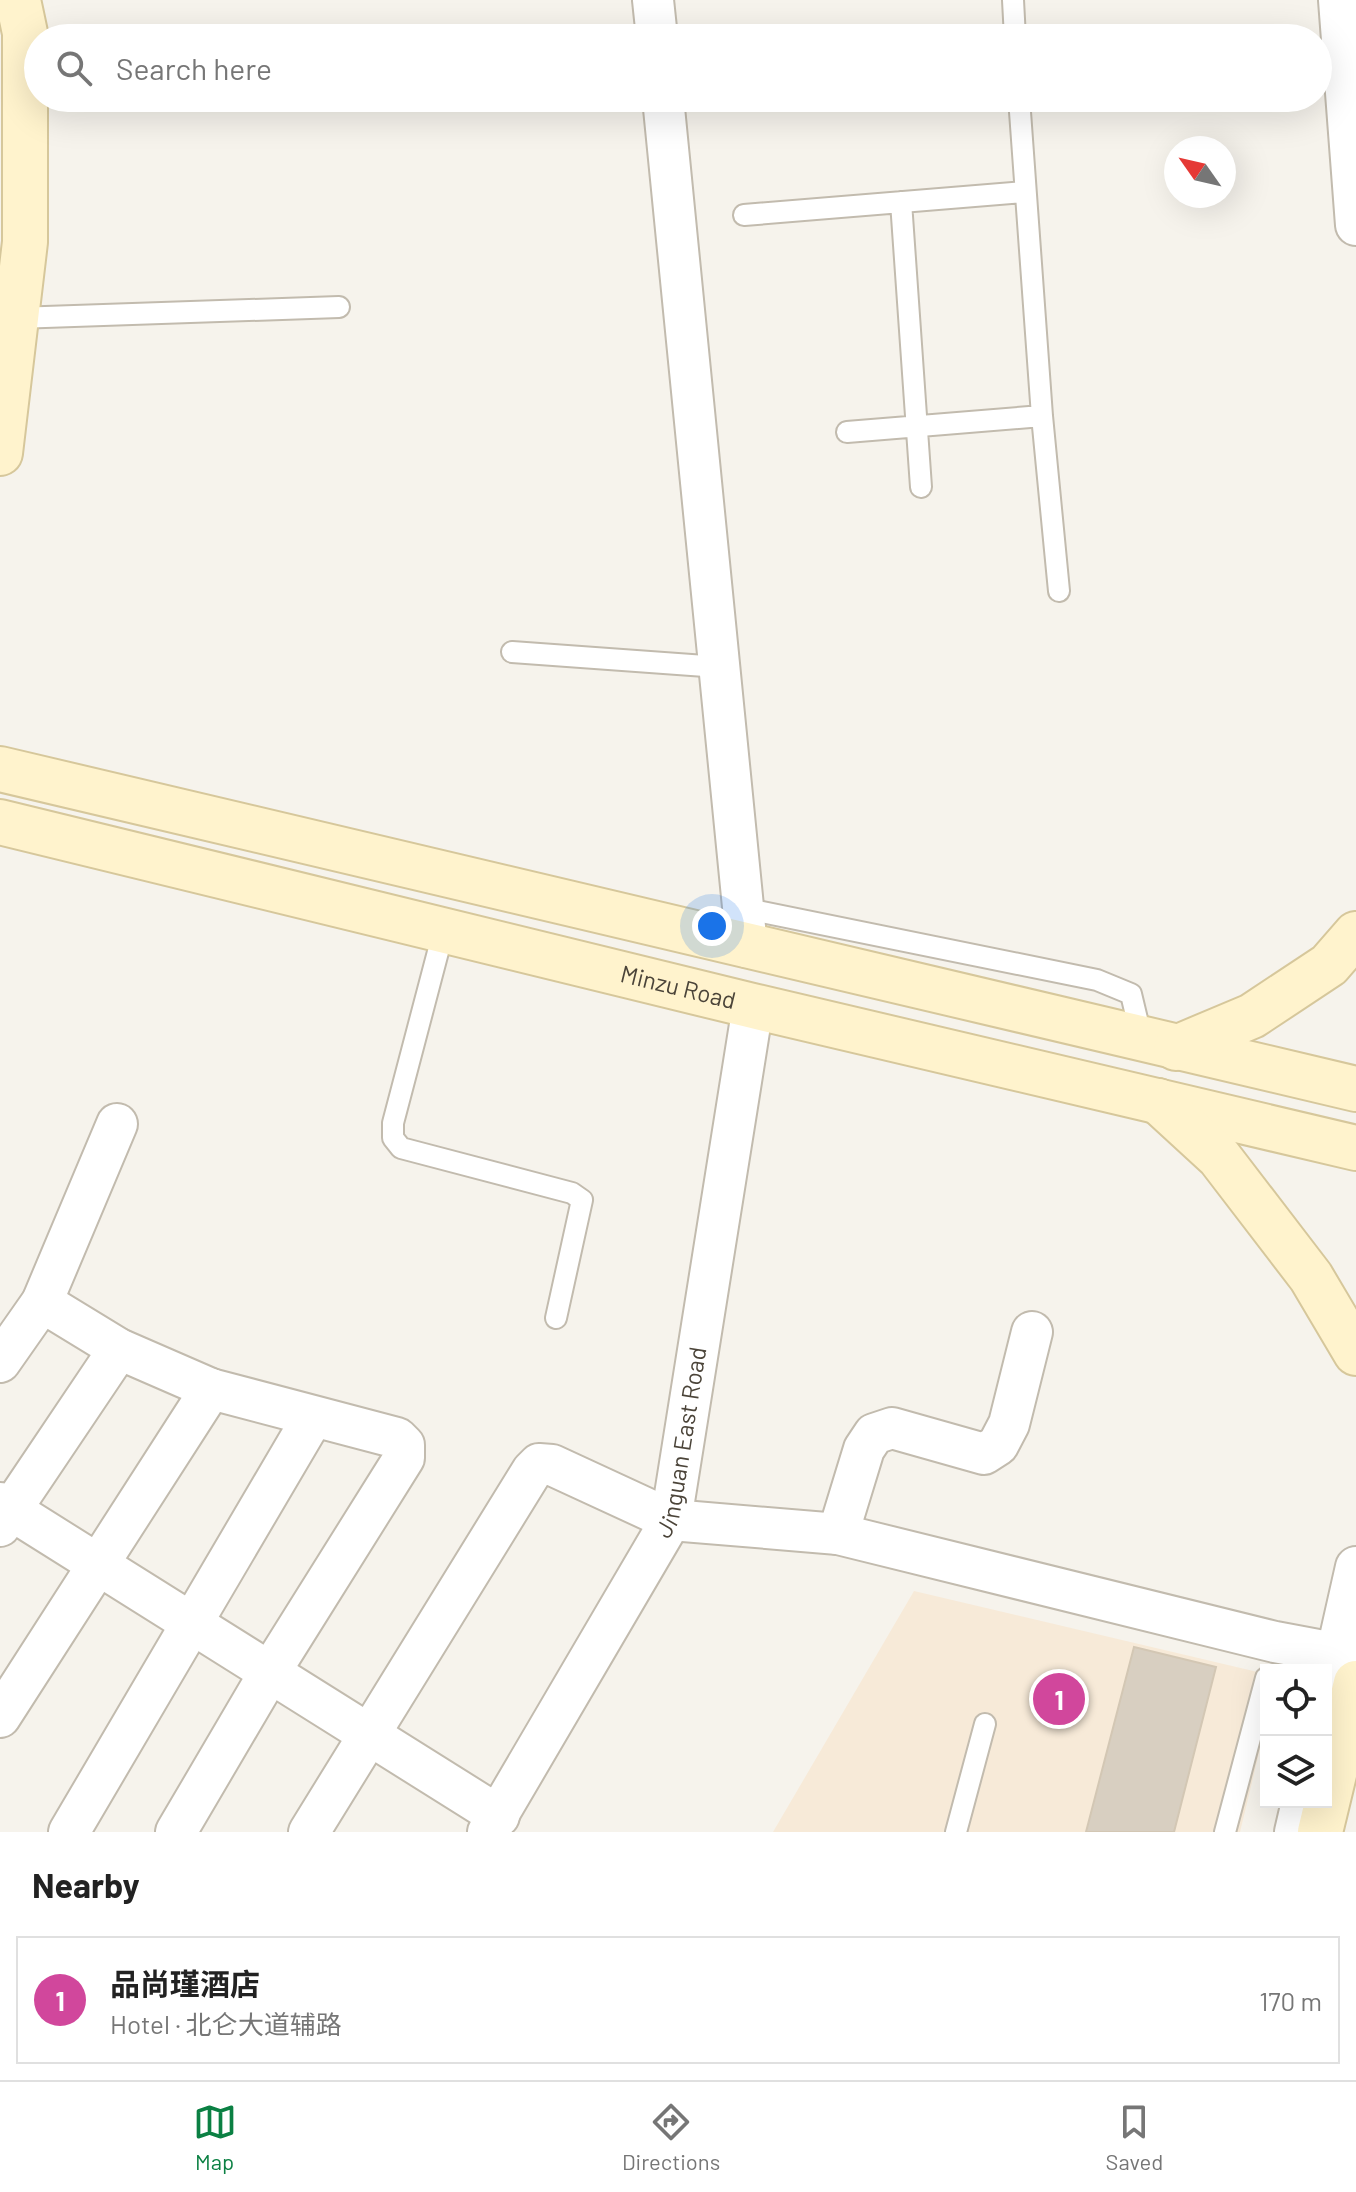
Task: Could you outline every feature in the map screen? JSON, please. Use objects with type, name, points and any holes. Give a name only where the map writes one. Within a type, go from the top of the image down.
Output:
[{"type":"main road","points":[[18,0],[24,28]]},
{"type":"main road","points":[[0,453],[25,242],[25,112]]},
{"type":"main road","points":[[0,769],[745,927],[1159,1044],[1356,1089]]},
{"type":"main road","name":"Minzu Road","points":[[0,822],[753,1006],[1356,1148]]},
{"type":"main road","points":[[1159,1044],[1252,1016],[1329,965],[1356,934]]},
{"type":"main road","points":[[1156,1099],[1219,1157],[1311,1277],[1356,1353]]},
{"type":"main road","points":[[1320,1832],[1350,1664]]},
{"type":"street","points":[[653,0],[656,24]]},
{"type":"street","points":[[1339,0],[1356,225]]},
{"type":"street","points":[[664,112],[745,927]]},
{"type":"street","name":"Jinguan East Road","points":[[494,1824],[671,1520],[753,1006]]},
{"type":"street","points":[[0,1362],[42,1302],[117,1124]]},
{"type":"street","points":[[42,1302],[119,1349],[211,1389],[397,1438],[404,1445],[404,1458],[270,1672],[176,1832]]},
{"type":"street","points":[[838,1534],[864,1449],[874,1434],[892,1428],[984,1454],[998,1445],[1009,1424],[1032,1332]]},
{"type":"street","points":[[119,1349],[3,1513],[98,1565],[368,1734],[494,1824]]},
{"type":"street","points":[[0,1717],[211,1389]]},
{"type":"street","points":[[69,1832],[313,1417]]},
{"type":"street","points":[[309,1832],[539,1464],[552,1465],[671,1520],[838,1534],[1270,1663],[1350,1664]]},
{"type":"street","points":[[1332,1691],[1350,1664],[1356,1567]]},
{"type":"street","points":[[1295,1832],[1301,1808]]},
{"type":"lane","points":[[1013,0],[1014,24]]},
{"type":"lane","points":[[1020,112],[1042,416],[1059,591]]},
{"type":"lane","points":[[744,215],[1025,192]]},
{"type":"lane","points":[[901,202],[921,487]]},
{"type":"lane","points":[[16,318],[339,307]]},
{"type":"lane","points":[[847,432],[1042,416]]},
{"type":"lane","points":[[512,652],[719,667]]},
{"type":"lane","points":[[444,929],[393,1123],[393,1138],[401,1148],[572,1193],[582,1200],[556,1318]]},
{"type":"lane","points":[[1225,1832],[1270,1663]]},
{"type":"lane","points":[[956,1832],[985,1724]]},
{"type":"shaded area","points":[[914,1591],[1260,1673],[1260,1749],[1240,1832],[773,1832]]},
{"type":"building","points":[[1134,1647],[1216,1667],[1174,1832],[1086,1832]]},
{"type":"place","name":"品尚瑾酒店","points":[[1059,1699]]}]
